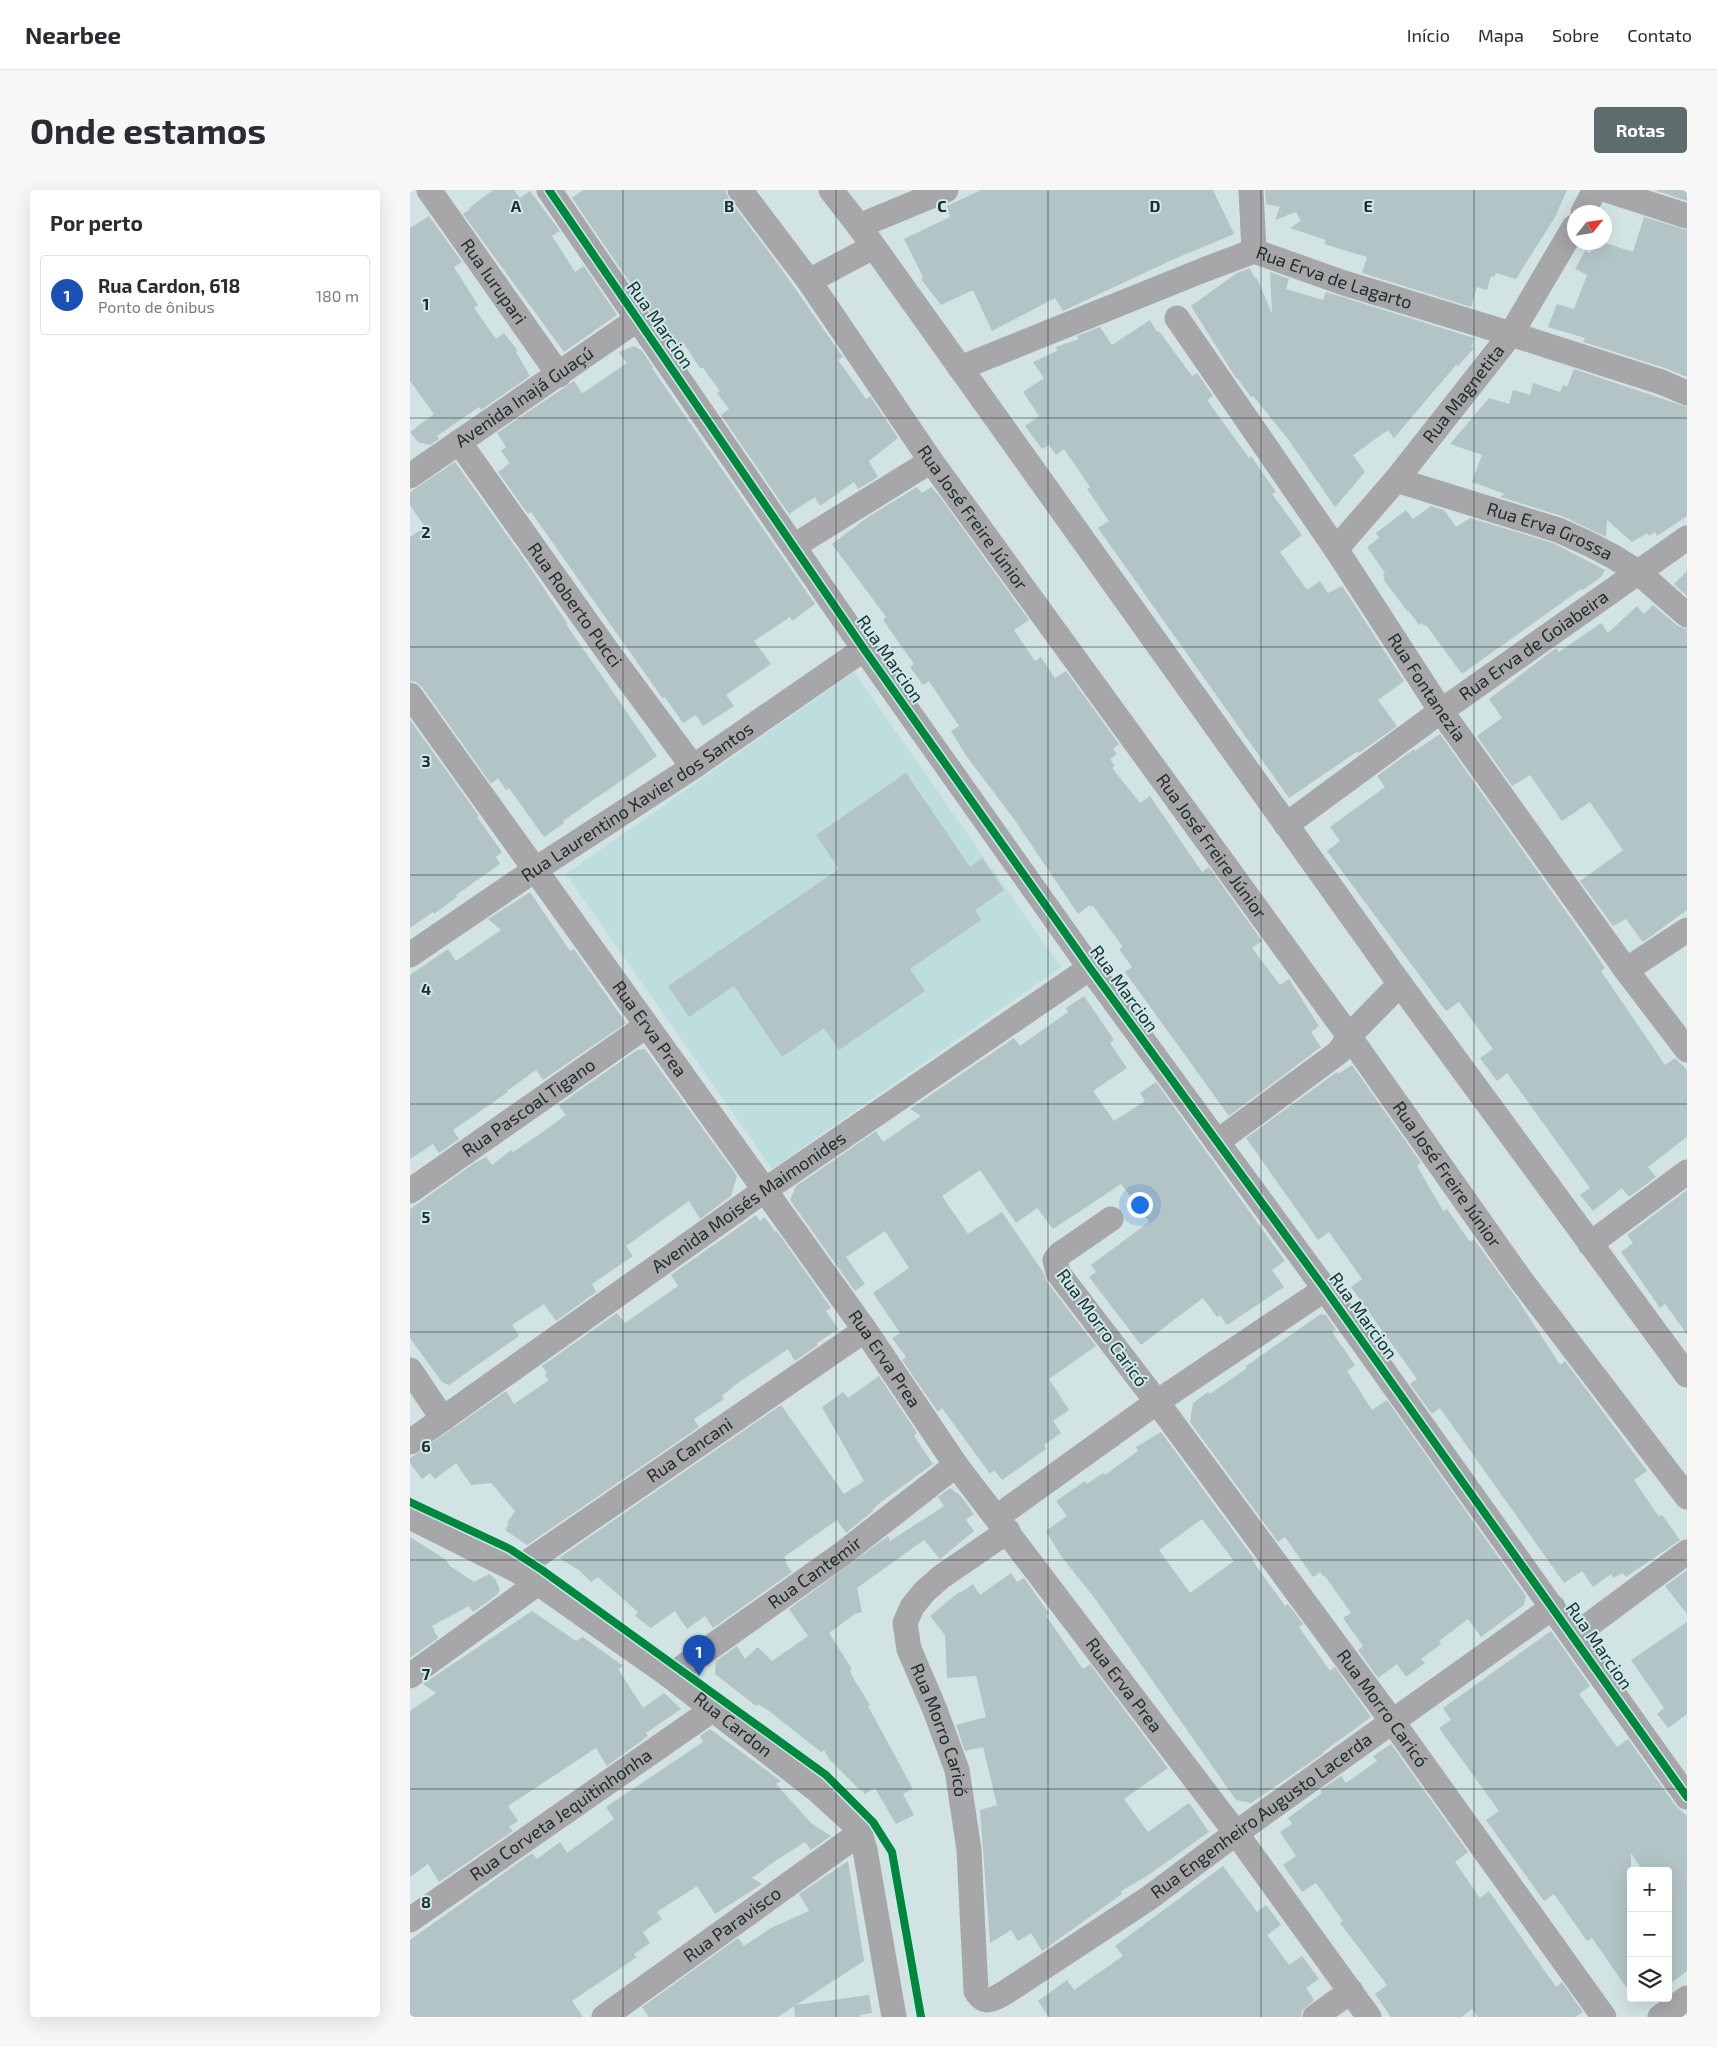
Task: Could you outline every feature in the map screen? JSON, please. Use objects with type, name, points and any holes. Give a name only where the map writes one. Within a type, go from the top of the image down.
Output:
[{"type":"street","name":"Rua Iurupari","points":[[429,190],[559,374]]},
{"type":"street","name":"Rua Marcion","points":[[549,190],[864,649],[1090,968],[1325,1289],[1687,1797]]},
{"type":"street","name":"Rua José Freire Júnior","points":[[740,190],[809,281],[931,461],[1350,1036],[1521,1280],[1687,1498]]},
{"type":"street","points":[[831,190],[866,236],[1400,984],[1687,1375]]},
{"type":"street","points":[[809,281],[866,236],[946,190]]},
{"type":"street","points":[[1251,190],[1254,252]]},
{"type":"street","points":[[1587,205],[1595,190]]},
{"type":"street","points":[[1607,190],[1687,216]]},
{"type":"street","name":"Rua Magnetita","points":[[1336,549],[1396,480],[1511,334],[1567,239]]},
{"type":"street","name":"Rua Erva de Lagarto","points":[[960,368],[1206,269],[1254,252],[1341,282],[1661,382],[1687,393]]},
{"type":"street","name":"Rua Fontanezia","points":[[1177,318],[1336,549],[1441,711],[1626,970],[1687,1050]]},
{"type":"street","name":"Avenida Inajá Guaçú","points":[[414,465],[459,442],[638,319]]},
{"type":"street","name":"Rua Roberto Pucci","points":[[459,442],[608,652],[693,767]]},
{"type":"street","points":[[794,546],[931,461]]},
{"type":"street","name":"Rua Erva Grossa","points":[[1396,480],[1558,530],[1614,557],[1639,574],[1687,615]]},
{"type":"street","name":"Rua Erva de Goiabeira","points":[[1286,825],[1441,711],[1639,574],[1687,538]]},
{"type":"street","name":"Rua Laurentino Xavier dos Santos","points":[[410,954],[693,767],[864,649]]},
{"type":"street","name":"Rua Erva Prea","points":[[410,695],[865,1330],[956,1465],[1236,1833],[1369,2017]]},
{"type":"street","points":[[1626,970],[1687,930]]},
{"type":"street","name":"Avenida Moisés Maimonides","points":[[410,1442],[765,1190],[1090,968]]},
{"type":"street","points":[[1217,1142],[1339,1052],[1350,1036],[1400,984]]},
{"type":"street","name":"Rua Pascoal Tigano","points":[[410,1190],[646,1026]]},
{"type":"street","points":[[1590,1244],[1687,1172]]},
{"type":"street","name":"Rua Morro Caricó","points":[[1111,1219],[1060,1254],[1055,1260],[1058,1273],[1157,1402],[1392,1721],[1604,2017]]},
{"type":"street","name":"Rua Morro Caricó","points":[[975,1979],[969,1850],[957,1770],[935,1710],[909,1649],[905,1623],[912,1607],[924,1592],[1002,1524],[1157,1402],[1325,1289]]},
{"type":"street","name":"Rua Cancani","points":[[516,1570],[865,1330]]},
{"type":"street","points":[[410,1370],[443,1419]]},
{"type":"street","name":"Rua Cantemir","points":[[670,1676],[842,1554],[956,1465]]},
{"type":"street","name":"Rua Cardon","points":[[410,1517],[538,1583],[670,1676],[839,1808],[860,1833],[894,2017]]},
{"type":"street","points":[[1574,1636],[1687,1552]]},
{"type":"street","points":[[410,1676],[538,1583]]},
{"type":"street","name":"Rua Engenheiro Augusto Lacerda","points":[[975,1979],[976,1991],[980,1998],[985,2001],[1006,1992],[1149,1898],[1236,1833],[1553,1607]]},
{"type":"street","name":"Rua Corveta Jequitinhonha","points":[[410,1920],[712,1710]]},
{"type":"street","name":"Rua Paravisco","points":[[604,2017],[860,1833]]},
{"type":"street","points":[[1315,2017],[1351,1991]]},
{"type":"street","points":[[1660,2017],[1687,1998]]},
{"type":"shaded area","points":[[854,672],[1061,967],[772,1169],[566,874]]},
{"type":"building","points":[[493,190],[514,190],[520,198],[530,191],[560,231],[552,236],[575,272],[584,266],[617,315],[564,352],[463,214]]},
{"type":"building","points":[[583,190],[725,190],[729,199],[780,267],[843,357],[838,360],[866,399],[870,396],[898,438],[869,461],[878,477],[858,489],[854,482],[820,506],[815,497],[789,514],[721,415],[729,409],[717,393],[720,391],[703,368],[700,368],[684,344],[676,350],[572,198]]},
{"type":"building","points":[[981,190],[1213,190],[1234,234],[1172,260],[1063,311],[1055,298],[992,331],[973,290],[941,305],[921,279],[923,277],[904,239],[950,217],[947,206]]},
{"type":"building","points":[[1265,190],[1567,190],[1555,217],[1516,279],[1496,273],[1494,277],[1491,276],[1487,290],[1477,287],[1471,307],[1362,273],[1367,257],[1324,244],[1326,240],[1290,228],[1301,221],[1296,212],[1275,220],[1280,207],[1266,204]]},
{"type":"building","points":[[1654,190],[1687,190],[1687,201]]},
{"type":"building","points":[[429,216],[462,262],[454,267],[478,305],[474,308],[496,339],[504,333],[518,351],[516,352],[530,376],[481,410],[479,407],[437,436],[439,439],[430,445],[418,442],[410,432],[434,414],[410,381],[410,228]]},
{"type":"building","points":[[1644,217],[1687,230],[1687,377],[1665,368],[1583,342],[1585,338],[1548,327],[1557,304],[1574,309],[1587,275],[1575,269],[1585,251],[1590,253],[1591,250],[1612,250],[1612,245],[1633,252]]},
{"type":"building","points":[[1250,268],[1255,279],[1256,276],[1272,314],[1270,272],[1289,279],[1286,289],[1323,300],[1326,292],[1474,338],[1471,347],[1474,348],[1458,366],[1456,365],[1394,438],[1388,430],[1353,455],[1365,472],[1335,507],[1288,439],[1236,378],[1191,306],[1237,273]]},
{"type":"building","points":[[1150,320],[1157,332],[1159,331],[1192,376],[1197,373],[1213,396],[1207,400],[1249,458],[1251,456],[1276,492],[1272,494],[1302,535],[1280,552],[1307,590],[1320,581],[1328,593],[1342,586],[1404,681],[1378,700],[1397,726],[1289,798],[1098,528],[1109,521],[1087,489],[1090,487],[1064,449],[1056,455],[1049,445],[1042,449],[1025,426],[1039,416],[1023,392],[1044,378],[1033,362],[1057,351],[1056,347],[1079,339],[1077,336],[1100,327],[1112,345]]},
{"type":"building","points":[[634,346],[642,351],[815,604],[792,621],[790,617],[754,641],[771,664],[726,695],[734,706],[703,726],[696,715],[683,723],[665,697],[663,699],[531,512],[528,514],[498,472],[510,463],[501,451],[506,447],[497,433],[574,381],[582,393],[586,391],[627,363],[619,352]]},
{"type":"building","points":[[1574,369],[1687,407],[1687,516],[1657,536],[1655,532],[1649,536],[1647,533],[1632,542],[1607,520],[1606,537],[1562,516],[1500,497],[1505,494],[1472,482],[1482,455],[1450,444],[1489,398],[1509,404],[1513,390],[1530,395],[1533,383],[1560,392],[1563,385],[1567,387]]},
{"type":"building","points":[[455,462],[531,569],[566,624],[657,756],[563,821],[564,823],[544,837],[509,788],[506,790],[498,778],[491,784],[422,687],[416,682],[410,681],[410,537],[425,527],[410,505],[410,492]]},
{"type":"building","points":[[917,487],[922,493],[931,487],[940,497],[1029,620],[1014,630],[1035,661],[1041,657],[1055,678],[1066,671],[1119,744],[1113,749],[1117,754],[1110,759],[1115,766],[1112,768],[1140,803],[1150,796],[1202,872],[1209,867],[1262,941],[1252,948],[1280,985],[1289,979],[1319,1026],[1311,1032],[1321,1047],[1229,1116],[1125,972],[1132,967],[1119,949],[1123,947],[1093,906],[1091,907],[1090,905],[1078,914],[1014,819],[967,757],[951,731],[959,726],[929,681],[923,685],[910,667],[914,664],[883,620],[886,617],[832,544],[868,517]]},
{"type":"building","points":[[1431,506],[1444,510],[1456,527],[1470,518],[1553,543],[1605,570],[1601,577],[1583,590],[1581,589],[1462,674],[1426,625],[1424,626],[1422,623],[1419,625],[1383,579],[1385,578],[1383,575],[1385,573],[1367,547],[1379,538],[1376,533],[1406,510],[1413,519]]},
{"type":"building","points":[[1687,571],[1687,596],[1674,584]]},
{"type":"building","points":[[1653,605],[1678,626],[1687,629],[1687,910],[1643,942],[1626,919],[1613,926],[1580,881],[1623,850],[1590,802],[1562,821],[1530,775],[1512,786],[1477,736],[1502,718],[1489,699],[1556,648],[1559,652],[1601,623],[1608,633],[1637,606],[1644,614]]},
{"type":"building","points":[[410,720],[479,816],[477,817],[502,852],[496,857],[500,864],[456,895],[457,897],[434,914],[433,912],[410,928]]},
{"type":"building","points":[[1440,734],[1589,944],[1605,968],[1601,971],[1665,1065],[1675,1058],[1687,1070],[1687,1137],[1648,1167],[1656,1177],[1629,1197],[1622,1188],[1593,1211],[1580,1195],[1590,1188],[1507,1073],[1497,1081],[1480,1058],[1493,1049],[1459,1002],[1446,1011],[1327,851],[1340,841],[1330,827],[1385,787],[1377,776],[1414,749],[1415,751]]},
{"type":"building","points":[[906,773],[970,867],[982,858],[1004,890],[975,910],[981,920],[910,969],[925,991],[839,1050],[824,1028],[782,1057],[734,986],[689,1017],[668,986],[839,869],[816,835]]},
{"type":"building","points":[[530,892],[570,951],[574,949],[626,1023],[543,1080],[536,1070],[453,1130],[459,1139],[439,1153],[433,1144],[410,1159],[410,975],[448,949],[456,961],[501,930],[488,919]]},
{"type":"building","points":[[1084,996],[1114,1040],[1110,1043],[1127,1068],[1093,1091],[1114,1121],[1145,1101],[1140,1093],[1156,1082],[1285,1261],[1272,1270],[1284,1287],[1227,1325],[1220,1315],[1217,1317],[1203,1298],[1141,1345],[1089,1277],[1096,1272],[1091,1265],[1149,1222],[1121,1184],[1053,1229],[1037,1208],[1016,1223],[980,1170],[942,1196],[968,1234],[1002,1212],[1043,1272],[1047,1282],[1096,1346],[1049,1379],[1069,1410],[1053,1421],[1061,1433],[1044,1445],[1046,1449],[1002,1480],[994,1470],[990,1474],[942,1408],[938,1412],[902,1360],[906,1357],[892,1338],[900,1333],[873,1293],[909,1268],[885,1231],[846,1257],[865,1284],[855,1291],[790,1200],[796,1186],[876,1131],[883,1142],[921,1116],[910,1109],[1014,1038],[1020,1046],[1068,1012],[1066,1008]]},
{"type":"building","points":[[645,1049],[737,1176],[731,1196],[700,1219],[689,1201],[626,1246],[633,1256],[592,1284],[596,1292],[556,1321],[544,1304],[512,1325],[519,1336],[449,1385],[442,1382],[410,1338],[410,1209],[473,1164],[486,1157],[492,1165],[511,1150],[513,1152],[537,1136],[566,1115],[559,1106],[560,1104],[637,1050]]},
{"type":"building","points":[[1352,1065],[1421,1163],[1417,1166],[1443,1211],[1447,1209],[1470,1242],[1474,1239],[1518,1300],[1560,1365],[1565,1361],[1647,1471],[1634,1480],[1659,1517],[1662,1515],[1680,1540],[1626,1577],[1623,1573],[1613,1578],[1611,1574],[1593,1587],[1582,1571],[1564,1583],[1440,1408],[1432,1414],[1410,1384],[1417,1379],[1351,1287],[1362,1279],[1329,1232],[1318,1240],[1246,1138],[1337,1072],[1338,1074]]},
{"type":"building","points":[[1687,1190],[1687,1334],[1665,1304],[1660,1308],[1621,1252],[1633,1243],[1627,1235]]},
{"type":"building","points":[[756,1215],[760,1221],[765,1217],[775,1232],[776,1230],[831,1308],[826,1311],[838,1329],[816,1344],[818,1345],[795,1361],[788,1349],[735,1385],[722,1396],[724,1399],[694,1419],[699,1427],[527,1545],[505,1530],[515,1511],[491,1483],[471,1485],[456,1463],[435,1479],[430,1473],[422,1479],[410,1463],[410,1458],[506,1391],[514,1404],[549,1380],[542,1366],[617,1313],[625,1323],[678,1286],[671,1275]]},
{"type":"building","points":[[1321,1314],[1326,1315],[1336,1330],[1332,1332],[1355,1365],[1347,1371],[1372,1410],[1387,1400],[1526,1596],[1524,1605],[1481,1637],[1468,1619],[1439,1641],[1441,1644],[1421,1659],[1425,1663],[1406,1677],[1397,1664],[1378,1678],[1358,1650],[1363,1646],[1343,1618],[1351,1613],[1325,1576],[1320,1572],[1313,1577],[1285,1537],[1278,1542],[1190,1422],[1193,1403],[1208,1392],[1210,1394],[1247,1368],[1246,1366]]},
{"type":"building","points":[[879,1376],[917,1433],[914,1436],[933,1464],[881,1502],[846,1533],[837,1520],[784,1557],[792,1572],[713,1628],[705,1616],[687,1629],[675,1611],[651,1628],[635,1616],[638,1612],[598,1577],[591,1582],[579,1570],[559,1558],[781,1405],[844,1494],[864,1481],[822,1407],[843,1392],[848,1398]]},
{"type":"building","points":[[1161,1432],[1254,1559],[1252,1560],[1285,1606],[1288,1604],[1303,1624],[1299,1627],[1330,1671],[1335,1667],[1371,1717],[1324,1753],[1251,1803],[1236,1800],[1096,1600],[1061,1556],[1046,1531],[1067,1516],[1056,1501],[1085,1481],[1087,1484],[1103,1473],[1105,1475],[1138,1451],[1136,1447]],"holes":[[[1202,1519],[1234,1561],[1190,1593],[1159,1550]]]},
{"type":"building","points":[[950,1488],[961,1496],[974,1514],[966,1520],[974,1531],[940,1559],[924,1540],[857,1588],[862,1612],[855,1614],[829,1633],[852,1669],[850,1670],[852,1676],[870,1705],[868,1706],[913,1789],[903,1794],[914,1815],[896,1824],[875,1788],[865,1794],[861,1791],[830,1760],[824,1750],[821,1752],[769,1711],[758,1704],[756,1706],[715,1674],[716,1661],[737,1646],[745,1659],[758,1647],[772,1661],[808,1636],[789,1609],[888,1536],[890,1541],[944,1506],[938,1497]]},
{"type":"building","points":[[410,1537],[446,1560],[450,1566],[474,1582],[489,1574],[496,1580],[500,1590],[497,1595],[473,1612],[469,1606],[432,1626],[438,1638],[410,1658]]},
{"type":"building","points":[[1687,1570],[1687,1614],[1665,1586]]},
{"type":"building","points":[[1011,1573],[1017,1582],[1024,1578],[1049,1613],[1046,1616],[1083,1669],[1090,1664],[1168,1768],[1124,1799],[1148,1832],[1189,1803],[1209,1832],[1147,1876],[1121,1891],[1122,1894],[1042,1951],[1031,1933],[1018,1941],[1011,1930],[990,1943],[980,1810],[997,1805],[983,1747],[965,1751],[956,1725],[986,1717],[976,1676],[947,1678],[945,1635],[930,1616],[959,1592],[973,1584],[980,1595]]},
{"type":"building","points":[[532,1611],[576,1641],[583,1637],[623,1666],[618,1669],[643,1708],[664,1693],[681,1709],[646,1733],[648,1736],[607,1766],[596,1748],[508,1806],[518,1821],[509,1827],[513,1831],[439,1882],[428,1864],[410,1877],[410,1711],[436,1693],[423,1684]]},
{"type":"building","points":[[1687,1622],[1687,1714],[1668,1728],[1657,1714],[1664,1708],[1631,1660]]},
{"type":"building","points":[[1551,1631],[1590,1686],[1579,1694],[1617,1747],[1628,1739],[1675,1805],[1687,1816],[1687,1971],[1672,1982],[1672,1867],[1640,1867],[1631,1853],[1631,1867],[1627,1867],[1627,1988],[1592,1938],[1587,1941],[1554,1894],[1544,1901],[1486,1820],[1499,1811],[1439,1728],[1451,1720],[1443,1708]]},
{"type":"building","points":[[710,1729],[781,1781],[776,1784],[811,1823],[831,1836],[811,1850],[805,1842],[775,1861],[752,1878],[762,1884],[715,1914],[697,1886],[657,1912],[662,1919],[643,1932],[650,1943],[634,1954],[637,1957],[572,2001],[583,2017],[410,2017],[410,1940],[532,1853],[537,1859],[560,1842],[567,1853],[614,1819],[606,1807],[703,1742],[700,1736]]},
{"type":"building","points":[[1391,1744],[1468,1852],[1455,1862],[1480,1898],[1489,1891],[1556,1987],[1562,1982],[1583,2012],[1575,2017],[1478,2017],[1472,2009],[1462,2017],[1391,2017],[1375,1994],[1387,1985],[1340,1923],[1343,1921],[1316,1883],[1302,1892],[1283,1865],[1296,1856],[1280,1832],[1292,1824],[1288,1818],[1322,1793],[1320,1790],[1341,1776],[1346,1783],[1377,1761],[1373,1756]]},
{"type":"building","points":[[848,1861],[864,1961],[796,2005],[869,1995],[872,2013],[860,2015],[861,2017],[795,2017],[794,2006],[778,2017],[649,2017],[642,2007],[738,1938],[744,1946],[771,1928],[809,1911],[799,1894]]},
{"type":"building","points":[[1223,1866],[1257,1912],[1266,1905],[1281,1925],[1267,1935],[1289,1965],[1302,1956],[1319,1979],[1306,1988],[1314,2000],[1302,2011],[1301,2017],[1049,2017],[1038,2001],[1067,1980],[1074,1990],[1123,1956],[1115,1946]]},
{"type":"cycle path","points":[[549,190],[864,649],[1090,968],[1325,1289],[1687,1797]]},
{"type":"cycle path","points":[[410,1502],[510,1549],[542,1570],[826,1775],[873,1822],[892,1852],[921,2017]]},
{"type":"place","name":"Rua Cardon, 618","points":[[699,1676]]}]
